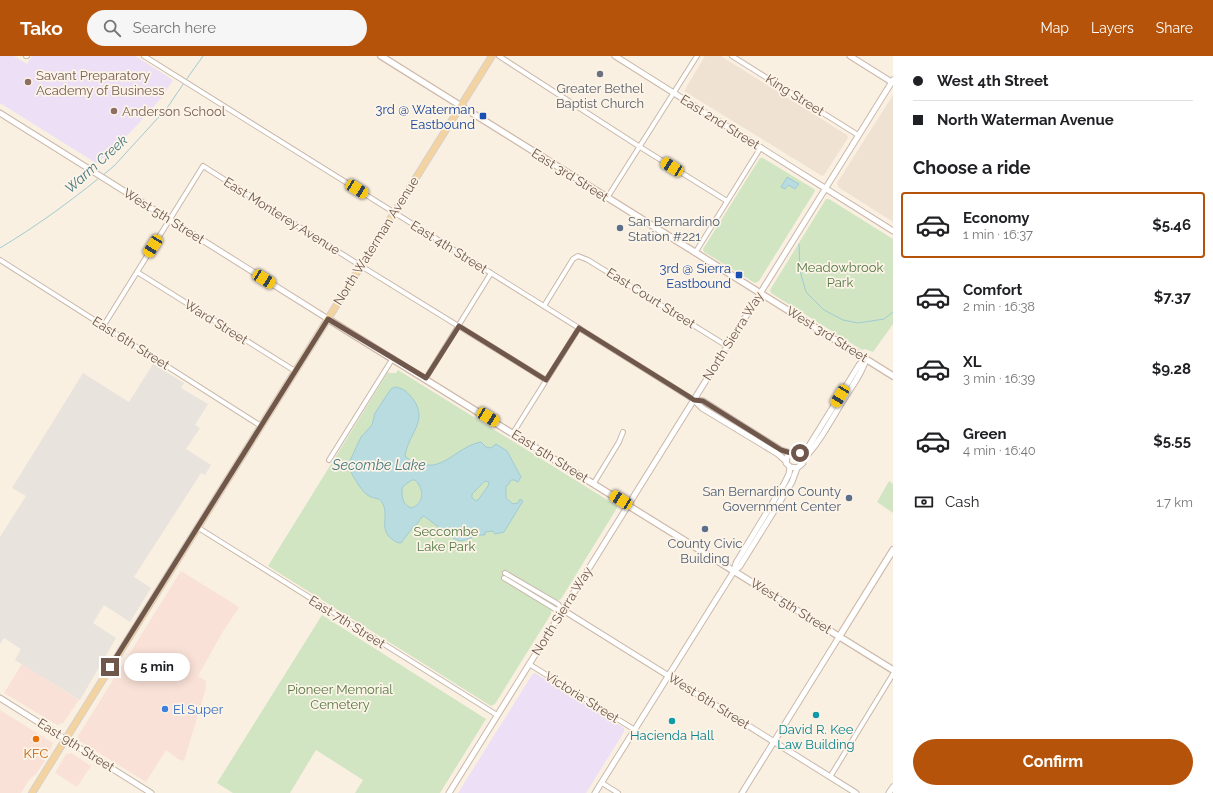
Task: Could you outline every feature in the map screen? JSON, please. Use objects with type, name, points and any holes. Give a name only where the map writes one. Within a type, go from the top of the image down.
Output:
[{"type":"main road","name":"East 3rd Street","points":[[381,56],[760,293]]},
{"type":"main road","name":"North Waterman Avenue","points":[[33,793],[197,527],[492,56]]},
{"type":"main road","name":"West 3rd Street","points":[[760,293],[893,376]]},
{"type":"main road","name":"East 5th Street","points":[[328,319],[426,378],[628,505]]},
{"type":"main road","name":"West 5th Street","points":[[628,505],[893,670]]},
{"type":"main road","points":[[840,637],[893,550]]},
{"type":"street","name":"East 4th Street","points":[[144,56],[694,400]]},
{"type":"street","points":[[499,56],[727,201]]},
{"type":"street","name":"East 2nd Street","points":[[615,56],[762,147],[893,231]]},
{"type":"street","points":[[607,198],[697,56]]},
{"type":"street","name":"King Street","points":[[732,56],[858,135]]},
{"type":"street","points":[[850,56],[892,82]]},
{"type":"street","name":"North Sierra Way","points":[[449,793],[892,82]]},
{"type":"street","name":"West 5th Street","points":[[0,113],[328,319]]},
{"type":"street","points":[[695,253],[762,147]]},
{"type":"street","name":"East Monterey Avenue","points":[[169,220],[203,166],[361,266],[546,380]]},
{"type":"street","points":[[104,325],[169,220]]},
{"type":"street","name":"East Court Street","points":[[544,306],[573,258],[578,256],[584,258],[727,346]]},
{"type":"street","name":"East 6th Street","points":[[0,260],[261,426]]},
{"type":"street","name":"Ward Street","points":[[137,272],[295,371]]},
{"type":"street","points":[[426,378],[491,273]]},
{"type":"street","points":[[513,433],[579,328]]},
{"type":"street","points":[[329,460],[393,358]]},
{"type":"street","points":[[799,454],[808,449],[859,365],[866,359]]},
{"type":"street","points":[[734,571],[740,566],[792,482],[797,468],[814,448],[860,375],[866,359]]},
{"type":"street","points":[[694,400],[703,401],[781,450],[791,453],[796,452],[803,460]]},
{"type":"street","points":[[595,793],[734,571],[737,562],[789,474],[790,468],[786,461],[778,454],[702,408],[694,400]]},
{"type":"street","points":[[594,483],[619,442],[623,432]]},
{"type":"street","points":[[786,461],[787,457],[791,453]]},
{"type":"street","points":[[790,468],[797,468]]},
{"type":"street","name":"East 7th Street","points":[[197,527],[497,715]]},
{"type":"street","points":[[505,573],[558,604],[562,610]]},
{"type":"street","points":[[504,578],[555,609],[562,610]]},
{"type":"street","name":"West 6th Street","points":[[562,610],[856,793]]},
{"type":"street","points":[[742,793],[840,637]]},
{"type":"street","name":"Victoria Street","points":[[529,664],[635,730]]},
{"type":"street","points":[[830,777],[893,674]]},
{"type":"street","name":"East 9th Street","points":[[0,698],[151,793]]},
{"type":"street","points":[[602,783],[618,793]]},
{"type":"street","points":[[890,793],[893,787]]},
{"type":"shaded area","points":[[0,56],[14,56],[27,64],[32,56],[135,56],[173,80],[161,98],[140,122],[109,154],[96,163],[0,103]]},
{"type":"shaded area","points":[[705,56],[721,56],[847,135],[848,138],[824,175],[822,176],[684,91]]},
{"type":"shaded area","points":[[893,95],[893,222],[838,187],[837,183]]},
{"type":"shaded area","points":[[153,364],[184,383],[181,388],[208,404],[195,425],[200,428],[186,449],[211,465],[205,475],[201,473],[134,577],[151,588],[130,622],[104,605],[93,623],[116,638],[80,700],[15,660],[21,649],[4,638],[0,644],[0,537],[26,496],[12,488],[83,373],[129,402]]},
{"type":"shaded area","points":[[181,571],[239,607],[222,633],[198,676],[206,681],[206,688],[184,761],[178,759],[166,750],[146,782],[78,740],[78,736]]},
{"type":"shaded area","points":[[22,664],[79,700],[63,723],[57,725],[4,693]]},
{"type":"shaded area","points":[[535,673],[624,728],[624,732],[586,793],[458,793],[532,675]]},
{"type":"shaded area","points":[[0,710],[53,743],[45,761],[36,774],[29,780],[21,793],[0,793]]},
{"type":"shaded area","points":[[71,753],[91,766],[77,787],[55,773],[66,754]]},
{"type":"green space","points":[[760,158],[763,158],[815,191],[759,281],[755,283],[704,252],[703,249]]},
{"type":"green space","name":"Meadowbrook Park","points":[[826,199],[829,199],[893,239],[893,324],[873,352],[865,349],[862,350],[771,293],[770,290]]},
{"type":"green space","name":"Seccombe Lake Park","points":[[398,370],[617,506],[561,599],[554,605],[551,614],[495,704],[491,706],[268,566],[388,372],[396,373]]},
{"type":"green space","points":[[889,481],[893,484],[893,513],[877,502]]},
{"type":"green space","name":"Pioneer Memorial Cemetery","points":[[322,615],[486,719],[440,793],[355,793],[363,780],[316,750],[290,793],[233,793],[217,783]]},
{"type":"water","points":[[787,177],[799,184],[795,189],[788,185],[785,189],[781,187]]},
{"type":"water","name":"Secombe Lake","points":[[395,387],[401,388],[413,399],[417,407],[419,414],[418,421],[405,456],[413,463],[434,465],[446,460],[468,446],[481,442],[486,447],[491,448],[496,444],[507,451],[521,477],[518,482],[511,480],[506,486],[506,498],[513,504],[518,503],[520,499],[523,501],[504,532],[495,534],[493,531],[485,532],[485,535],[479,535],[460,541],[453,538],[424,516],[413,527],[401,543],[396,542],[388,535],[385,527],[385,512],[382,502],[379,499],[372,498],[363,491],[348,465],[361,437],[372,425],[375,413],[391,389]],"holes":[[[412,480],[415,480],[418,483],[422,496],[419,503],[411,508],[404,502],[402,497],[402,488]],[[485,481],[489,482],[488,486],[476,501],[472,498],[472,494]]]},
{"type":"waterway","name":"Warm Creek","points":[[186,80],[203,56]]},
{"type":"waterway","name":"Warm Creek","points":[[103,175],[114,166],[167,108],[184,83]]},
{"type":"waterway","name":"Warm Creek","points":[[0,248],[51,215],[99,178]]},
{"type":"waterway","points":[[799,244],[800,271],[806,292],[824,310],[843,320],[858,323],[884,319],[893,312]]},
{"type":"place","name":"Greater Bethel Baptist Church","points":[[600,74]]},
{"type":"place","name":"Savant Preparatory Academy of Business","points":[[28,82]]},
{"type":"place","name":"Anderson School","points":[[114,111]]},
{"type":"place","name":"3rd @ Waterman Eastbound","points":[[483,116]]},
{"type":"place","name":"San Bernardino Station #221","points":[[620,228]]},
{"type":"place","name":"3rd @ Sierra Eastbound","points":[[739,275]]},
{"type":"place","name":"San Bernardino County Government Center","points":[[849,498]]},
{"type":"place","name":"County Civic Building","points":[[705,529]]},
{"type":"place","name":"El Super","points":[[165,709]]},
{"type":"place","name":"David R. Kee Law Building","points":[[816,715]]},
{"type":"place","name":"Hacienda Hall","points":[[672,721]]},
{"type":"place","name":"KFC","points":[[36,739]]},
{"type":"route","points":[[110,667],[328,319],[426,378],[459,326],[546,380],[579,328],[694,400],[703,401],[781,450],[791,453],[800,453]]}]
